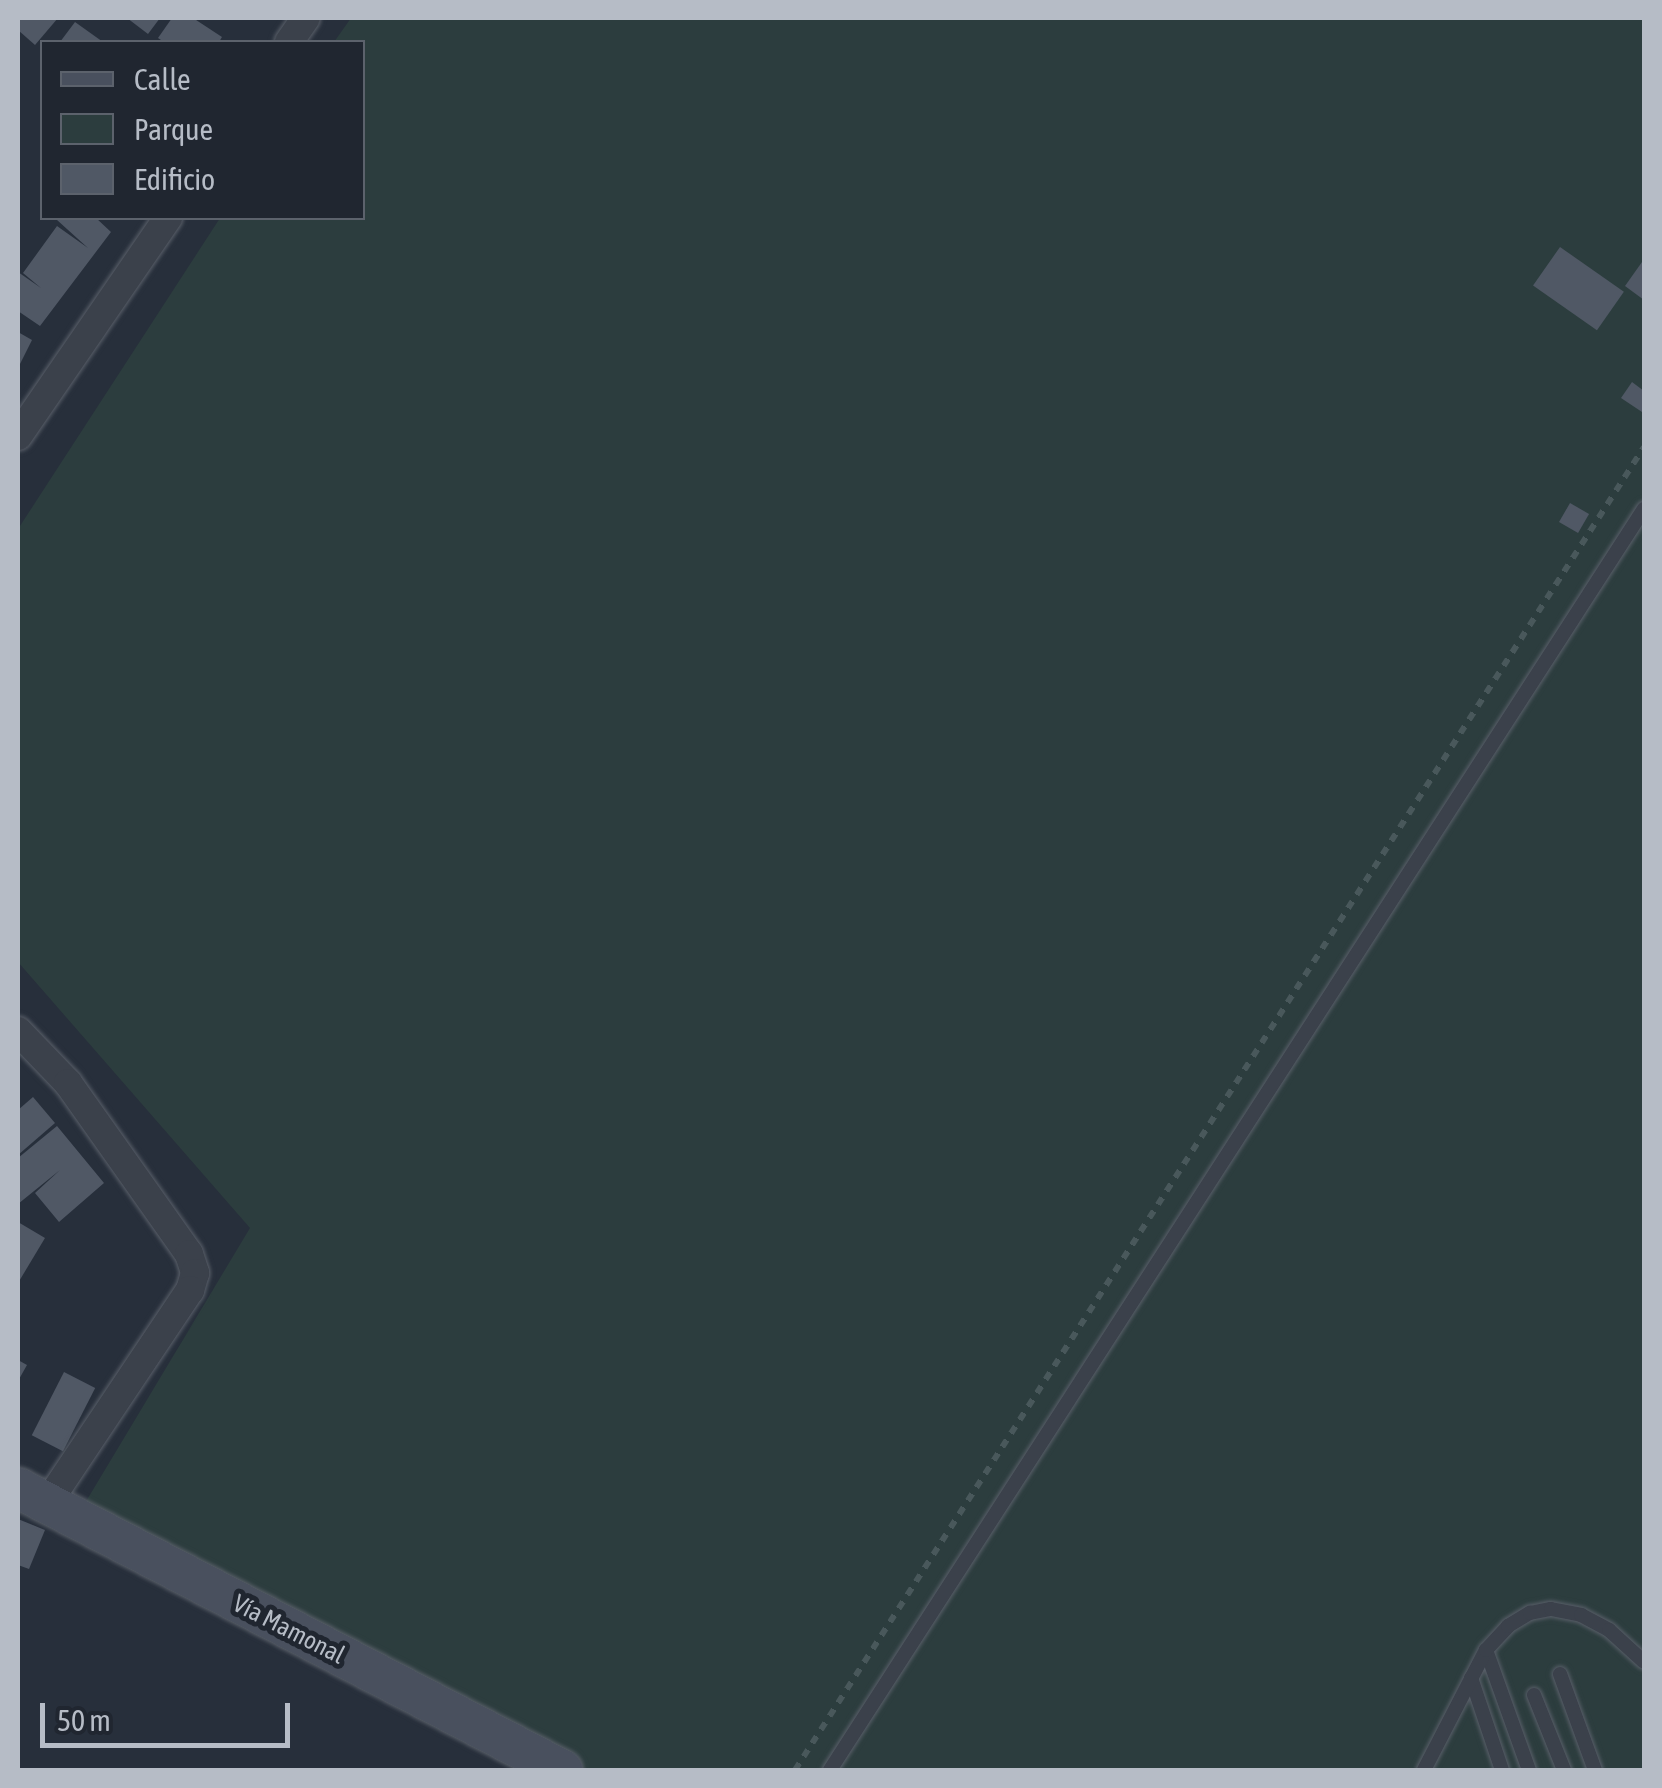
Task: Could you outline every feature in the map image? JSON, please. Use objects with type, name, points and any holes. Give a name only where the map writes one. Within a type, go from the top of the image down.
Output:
[{"type":"street","points":[[290,40],[306,18]]},
{"type":"street","points":[[18,436],[167,220]]},
{"type":"street","points":[[18,1032],[68,1083],[188,1254],[194,1272],[190,1290],[33,1495]]},
{"type":"street","name":"Vía Mamonal","points":[[33,1495],[562,1770]]},
{"type":"lane","points":[[830,1770],[1644,509]]},
{"type":"lane","points":[[1424,1770],[1486,1650],[1508,1626],[1530,1613],[1551,1609],[1581,1615],[1609,1630],[1644,1662]]},
{"type":"lane","points":[[1486,1650],[1529,1770]]},
{"type":"lane","points":[[1560,1674],[1596,1770]]},
{"type":"lane","points":[[1471,1678],[1502,1770]]},
{"type":"lane","points":[[1534,1695],[1564,1770]]},
{"type":"path","points":[[795,1770],[1644,447]]},
{"type":"green space","points":[[351,18],[1644,18],[1644,1770],[568,1770],[76,1518],[250,1228],[18,962],[18,529],[219,220],[365,220],[365,40],[335,40]]},
{"type":"building","points":[[18,18],[58,18],[35,45],[18,30]]},
{"type":"building","points":[[127,18],[160,18],[148,34]]},
{"type":"building","points":[[172,18],[193,18],[222,37],[220,40],[158,38]]},
{"type":"building","points":[[75,22],[100,40],[62,40]]},
{"type":"building","points":[[57,220],[98,220],[111,232],[40,326],[18,311],[18,272],[41,288],[23,273],[57,226],[88,248]]},
{"type":"building","points":[[1560,247],[1624,292],[1597,330],[1533,286]]},
{"type":"building","points":[[1644,264],[1644,300],[1625,286]]},
{"type":"building","points":[[18,332],[32,340],[18,368]]},
{"type":"building","points":[[1632,382],[1644,391],[1642,412],[1621,398]]},
{"type":"building","points":[[1570,503],[1589,514],[1578,533],[1559,522]]},
{"type":"building","points":[[33,1097],[55,1123],[18,1155],[18,1110]]},
{"type":"building","points":[[57,1126],[104,1183],[59,1222],[35,1193],[60,1170],[18,1204],[18,1158]]},
{"type":"building","points":[[18,1222],[45,1238],[18,1283]]},
{"type":"building","points":[[18,1360],[27,1365],[18,1381]]},
{"type":"building","points":[[64,1372],[95,1388],[63,1451],[32,1435]]},
{"type":"building","points":[[18,1519],[45,1530],[29,1569],[18,1565]]}]
